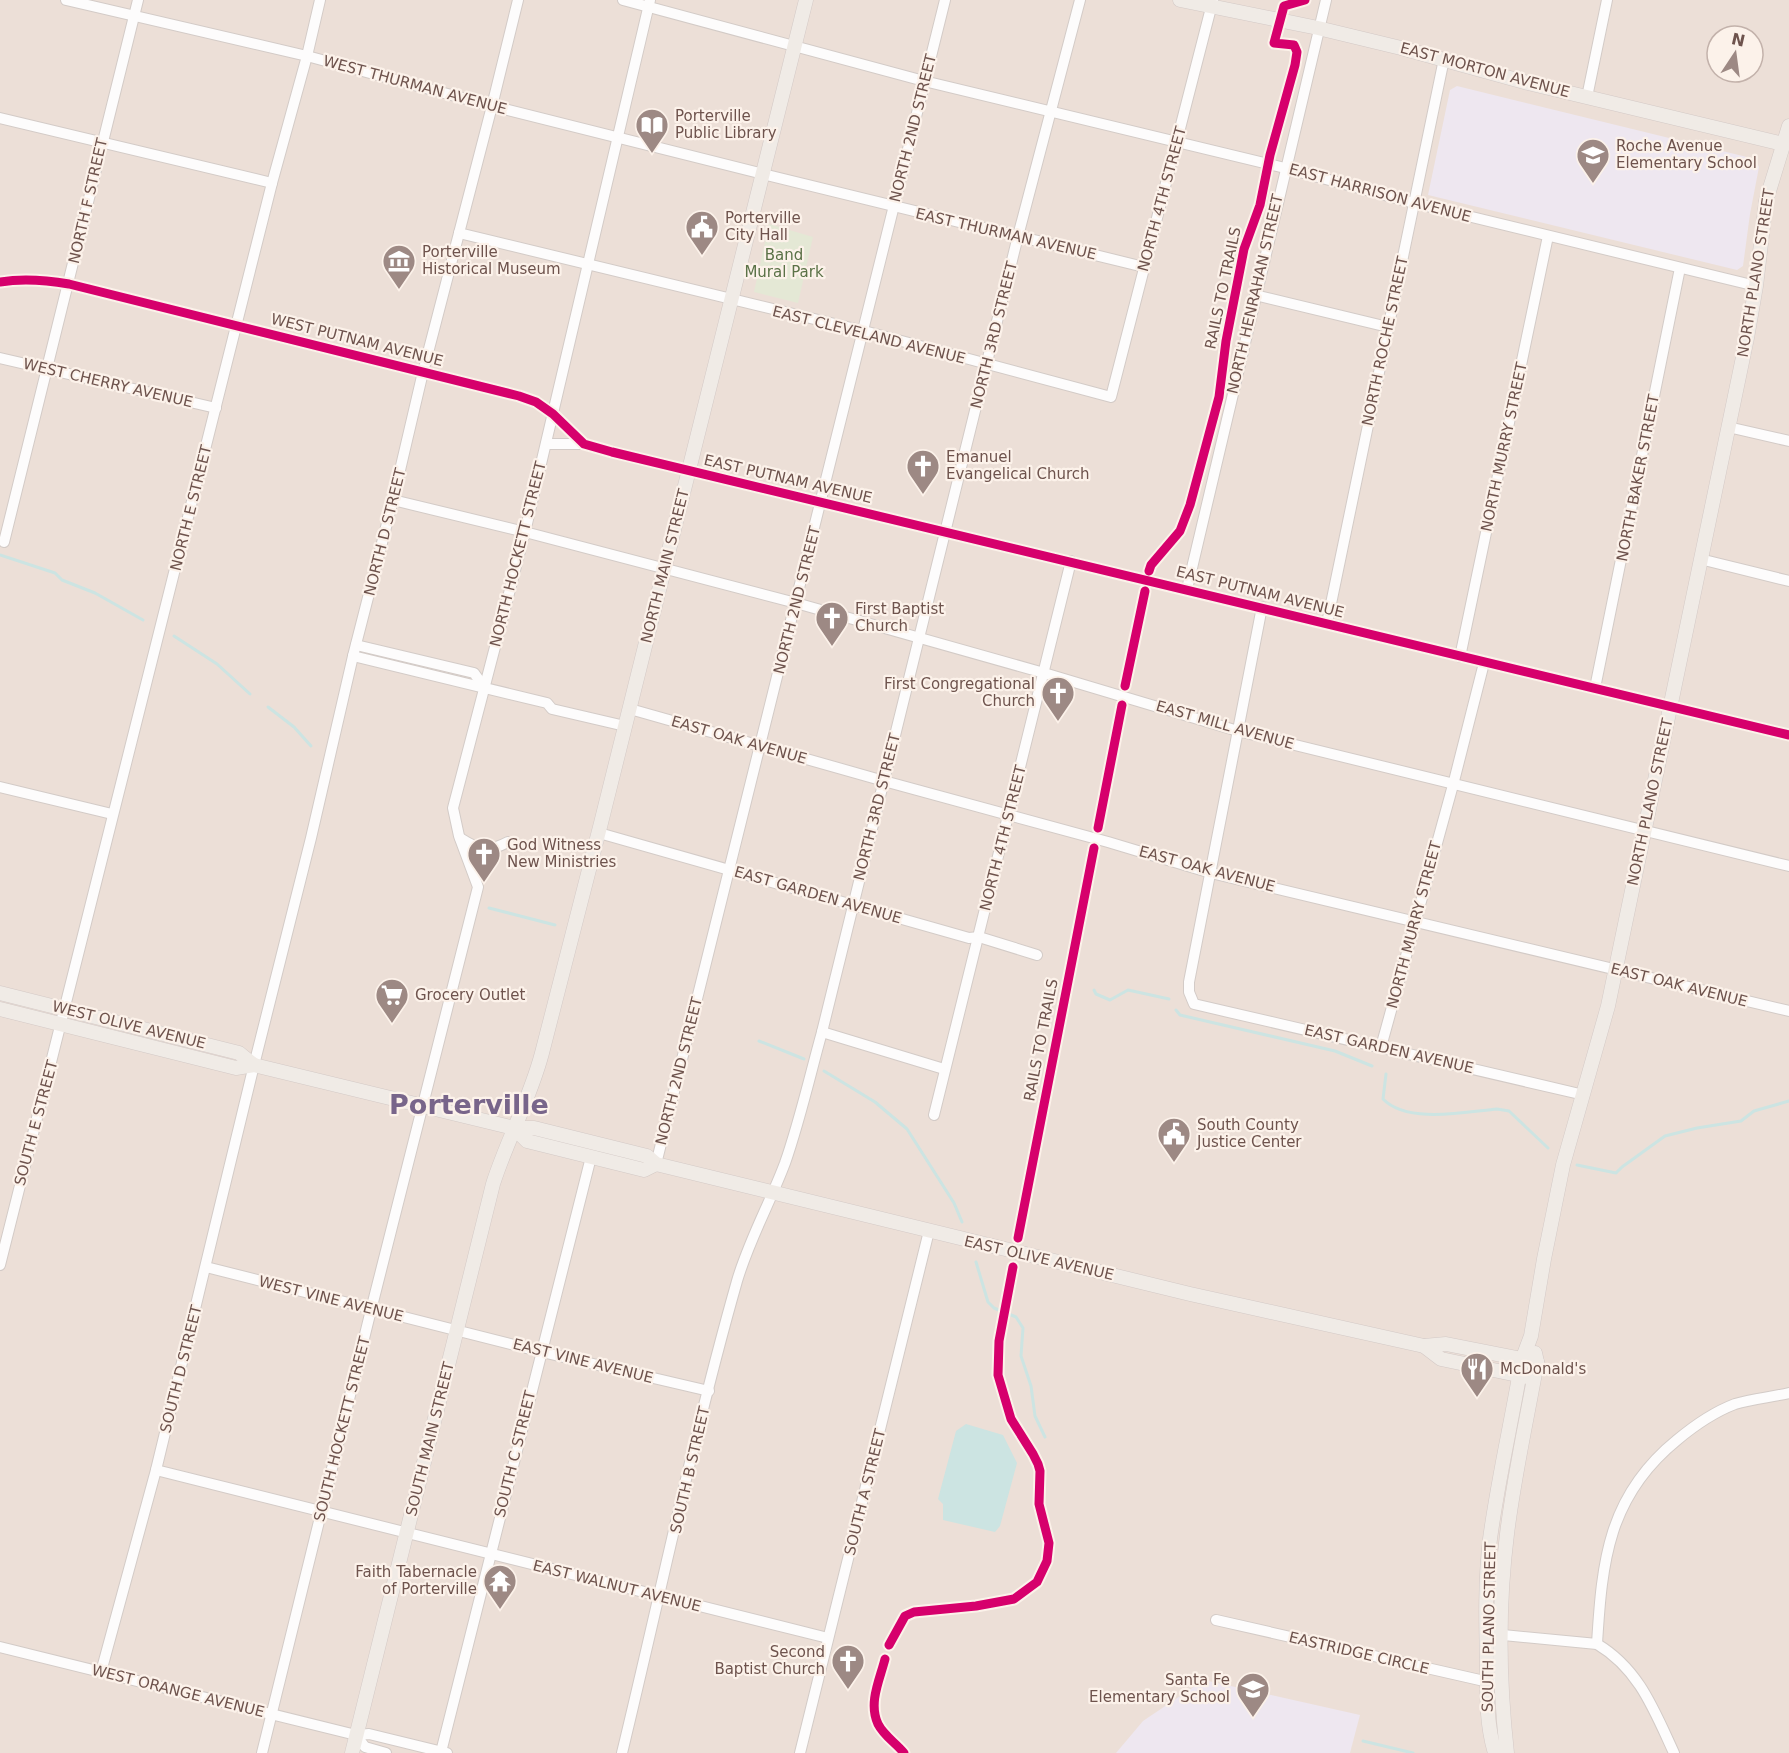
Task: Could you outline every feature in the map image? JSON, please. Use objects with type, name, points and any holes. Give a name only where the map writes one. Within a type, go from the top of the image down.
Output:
[{"type":"main road","name":"NORTH MAIN STREET","points":[[514,1128],[535,1079],[599,833],[806,0]]},
{"type":"main road","name":"EAST MORTON AVENUE","points":[[1180,0],[1212,4],[1318,28],[1786,145]]},
{"type":"main road","name":"NORTH PLANO STREET","points":[[1522,1360],[1531,1336],[1563,1165],[1602,1033],[1616,969],[1756,286],[1766,201],[1786,145],[1789,126]]},
{"type":"main road","name":"WEST OLIVE AVENUE","points":[[0,993],[63,1016]]},
{"type":"main road","name":"WEST OLIVE AVENUE","points":[[0,1009],[63,1016],[239,1053],[254,1065],[514,1128]]},
{"type":"main road","name":"EAST OLIVE AVENUE","points":[[514,1128],[527,1141],[644,1170],[656,1164]]},
{"type":"main road","name":"EAST OLIVE AVENUE","points":[[514,1128],[534,1128],[647,1156],[656,1164],[929,1231],[1424,1346],[1446,1344],[1537,1362]]},
{"type":"main road","name":"SOUTH MAIN STREET","points":[[352,1753],[493,1184],[514,1128]]},
{"type":"main road","name":"NORTH PLANO STREET","points":[[1531,1336],[1537,1362]]},
{"type":"main road","name":"EAST OLIVE AVENUE","points":[[1424,1346],[1441,1359],[1534,1378]]},
{"type":"main road","name":"SOUTH PLANO STREET","points":[[1495,1753],[1488,1729],[1487,1634],[1490,1538],[1522,1360]]},
{"type":"main road","name":"SOUTH PLANO STREET","points":[[1508,1753],[1502,1685],[1503,1592],[1508,1529],[1537,1362]]},
{"type":"main road","points":[[1490,1538],[1497,1545],[1496,1583],[1503,1592]]},
{"type":"street","name":"WEST THURMAN AVENUE","points":[[66,0],[307,56],[492,106],[763,174]]},
{"type":"street","name":"NORTH F STREET","points":[[3,542],[138,0]]},
{"type":"street","name":"NORTH E STREET","points":[[63,1016],[112,813],[320,0]]},
{"type":"street","name":"NORTH D STREET","points":[[254,1065],[423,372],[518,0]]},
{"type":"street","name":"EAST HARRISON AVENUE","points":[[623,0],[649,3],[795,47],[924,81],[1285,168],[1414,203],[1756,286]]},
{"type":"street","name":"NORTH 2ND STREET","points":[[656,1164],[945,0]]},
{"type":"street","name":"NORTH 3RD STREET","points":[[774,1192],[796,1129],[822,1032],[1018,236],[1080,0]]},
{"type":"street","name":"NORTH HENRAHAN STREET","points":[[1187,589],[1326,0]]},
{"type":"street","points":[[1587,97],[1607,0]]},
{"type":"street","name":"NORTH HOCKETT STREET","points":[[424,1106],[478,887],[460,838],[453,808],[525,532],[649,3]]},
{"type":"street","name":"NORTH 4TH STREET","points":[[1111,397],[1212,4]]},
{"type":"street","name":"NORTH ROCHE STREET","points":[[1327,623],[1443,59]]},
{"type":"street","points":[[0,118],[272,183]]},
{"type":"street","name":"EAST THURMAN AVENUE","points":[[763,174],[1144,267]]},
{"type":"street","name":"EAST CLEVELAND AVENUE","points":[[459,233],[864,332],[1111,397]]},
{"type":"street","name":"NORTH MURRY STREET","points":[[1460,657],[1548,236]]},
{"type":"street","name":"NORTH BAKER STREET","points":[[1595,688],[1680,268]]},
{"type":"street","name":"WEST PUTNAM AVENUE","points":[[0,282],[42,280],[69,284],[519,396],[536,402],[553,414],[584,444]]},
{"type":"street","points":[[1255,295],[1388,327]]},
{"type":"street","name":"WEST CHERRY AVENUE","points":[[0,358],[216,408]]},
{"type":"street","points":[[1728,427],[1789,441]]},
{"type":"street","name":"WEST PUTNAM AVENUE","points":[[546,444],[584,444],[689,471]]},
{"type":"street","name":"EAST PUTNAM AVENUE","points":[[689,471],[1789,735]]},
{"type":"street","name":"EAST MILL AVENUE","points":[[393,500],[796,603],[1238,731],[1789,866]]},
{"type":"street","points":[[1700,560],[1789,581]]},
{"type":"street","name":"NORTH 4TH STREET","points":[[934,1115],[1071,561]]},
{"type":"street","points":[[1211,873],[1262,607]]},
{"type":"street","points":[[356,645],[474,673],[484,687]]},
{"type":"street","points":[[353,656],[547,703],[552,709],[626,726]]},
{"type":"street","name":"NORTH MURRY STREET","points":[[1381,1047],[1484,663]]},
{"type":"street","name":"EAST OAK AVENUE","points":[[630,709],[1211,873],[1789,1011]]},
{"type":"street","points":[[0,787],[112,813]]},
{"type":"street","name":"EAST GARDEN AVENUE","points":[[599,833],[969,938],[979,937],[1037,956]]},
{"type":"street","points":[[460,838],[483,850],[498,848],[508,842]]},
{"type":"street","name":"EAST GARDEN AVENUE","points":[[1211,873],[1189,982],[1189,992],[1194,1004],[1584,1095]]},
{"type":"street","name":"SOUTH E STREET","points":[[0,1265],[6,1217],[63,1016]]},
{"type":"street","points":[[822,1032],[944,1069]]},
{"type":"street","name":"SOUTH D STREET","points":[[101,1672],[156,1470],[254,1065]]},
{"type":"street","name":"SOUTH HOCKETT STREET","points":[[262,1753],[371,1310],[424,1106]]},
{"type":"street","name":"SOUTH C STREET","points":[[444,1752],[489,1554],[591,1156]]},
{"type":"street","name":"SOUTH B STREET","points":[[622,1753],[738,1278],[760,1217],[774,1192]]},
{"type":"street","name":"SOUTH A STREET","points":[[800,1753],[929,1231]]},
{"type":"street","name":"WEST VINE AVENUE","points":[[206,1267],[457,1330]]},
{"type":"street","name":"EAST VINE AVENUE","points":[[457,1330],[709,1391]]},
{"type":"street","points":[[1597,1644],[1600,1592],[1608,1550],[1618,1515],[1632,1488],[1659,1454],[1698,1423],[1735,1405],[1789,1393]]},
{"type":"street","name":"EAST WALNUT AVENUE","points":[[156,1470],[828,1638]]},
{"type":"street","name":"EASTRIDGE CIRCLE","points":[[1216,1620],[1502,1685]]},
{"type":"street","points":[[1487,1634],[1597,1644],[1621,1662],[1646,1692],[1674,1753]]},
{"type":"street","name":"WEST ORANGE AVENUE","points":[[0,1647],[356,1736]]},
{"type":"street","points":[[356,1736],[369,1734],[444,1752]]},
{"type":"street","points":[[356,1736],[366,1747],[386,1753]]},
{"type":"shaded area","points":[[0,0],[1789,0],[1789,1753],[0,1753]]},
{"type":"shaded area","name":"Roche Avenue Elementary School","points":[[1457,86],[1755,159],[1759,167],[1743,266],[1737,270],[1428,195],[1450,90]]},
{"type":"shaded area","name":"Santa Fe Elementary School","points":[[1204,1680],[1360,1715],[1350,1753],[1116,1753],[1143,1721]]},
{"type":"green space","name":"Band Mural Park","points":[[769,224],[813,237],[798,303],[754,292]]},
{"type":"water","points":[[966,1424],[1003,1435],[1017,1463],[1000,1526],[995,1532],[943,1520],[943,1504],[938,1499],[956,1431]]},
{"type":"waterway","points":[[0,555],[55,573],[62,580],[95,593],[143,620]]},
{"type":"waterway","points":[[174,636],[217,664],[250,694]]},
{"type":"waterway","points":[[268,707],[294,727],[311,746]]},
{"type":"waterway","points":[[489,908],[555,925]]},
{"type":"waterway","points":[[1094,990],[1096,994],[1110,1000],[1128,990],[1169,999]]},
{"type":"waterway","points":[[1176,1010],[1180,1015],[1335,1051],[1372,1066]]},
{"type":"waterway","points":[[759,1041],[804,1059]]},
{"type":"waterway","points":[[824,1071],[875,1102],[907,1129],[954,1203],[962,1222]]},
{"type":"waterway","points":[[1386,1074],[1383,1099],[1393,1107],[1421,1114],[1453,1114],[1497,1109],[1509,1111],[1548,1148]]},
{"type":"waterway","points":[[1577,1165],[1616,1173],[1665,1136],[1741,1121],[1754,1111],[1789,1101]]},
{"type":"waterway","points":[[976,1262],[988,1302],[994,1308],[1016,1317],[1023,1328],[1021,1356],[1031,1386],[1035,1416],[1045,1437]]},
{"type":"waterway","points":[[1363,1741],[1413,1753]]},
{"type":"cycle path","name":"RAILS TO TRAILS","points":[[1149,571],[1151,565],[1180,531],[1190,505],[1219,397],[1226,341],[1244,249],[1260,205],[1270,155],[1295,65],[1297,52],[1294,45],[1274,43],[1284,6],[1305,0]]},
{"type":"cycle path","points":[[0,282],[34,280],[69,284],[519,396],[536,402],[553,414],[584,444],[612,452],[1789,735]]},
{"type":"cycle path","points":[[1125,686],[1145,591]]},
{"type":"cycle path","points":[[1098,828],[1122,705]]},
{"type":"cycle path","name":"RAILS TO TRAILS","points":[[1018,1238],[1094,848]]},
{"type":"cycle path","points":[[889,1645],[905,1616],[914,1612],[976,1606],[1014,1599],[1037,1582],[1047,1561],[1049,1543],[1039,1504],[1040,1471],[1033,1454],[1011,1419],[998,1375],[999,1341],[1013,1267]]},
{"type":"cycle path","points":[[885,1659],[876,1691],[875,1716],[883,1732],[904,1753]]},
{"type":"place","name":"Porterville Public Library","points":[[652,154]]},
{"type":"place","name":"Roche Avenue Elementary School","points":[[1593,184]]},
{"type":"place","name":"Porterville City Hall","points":[[702,256]]},
{"type":"place","name":"Porterville Historical Museum","points":[[399,290]]},
{"type":"place","name":"Emanuel Evangelical Church","points":[[923,495]]},
{"type":"place","name":"First Baptist Church","points":[[832,647]]},
{"type":"place","name":"First Congregational Church","points":[[1058,722]]},
{"type":"place","name":"God Witness New Ministries","points":[[484,883]]},
{"type":"place","name":"Grocery Outlet","points":[[392,1024]]},
{"type":"place","name":"South County Justice Center","points":[[1174,1163]]},
{"type":"place","name":"McDonald's","points":[[1477,1398]]},
{"type":"place","name":"Faith Tabernacle of Porterville","points":[[500,1610]]},
{"type":"place","name":"Second Baptist Church","points":[[848,1690]]},
{"type":"place","name":"Santa Fe Elementary School","points":[[1253,1718]]},
{"type":"district","name":"Porterville","points":[[469,1105]]}]
